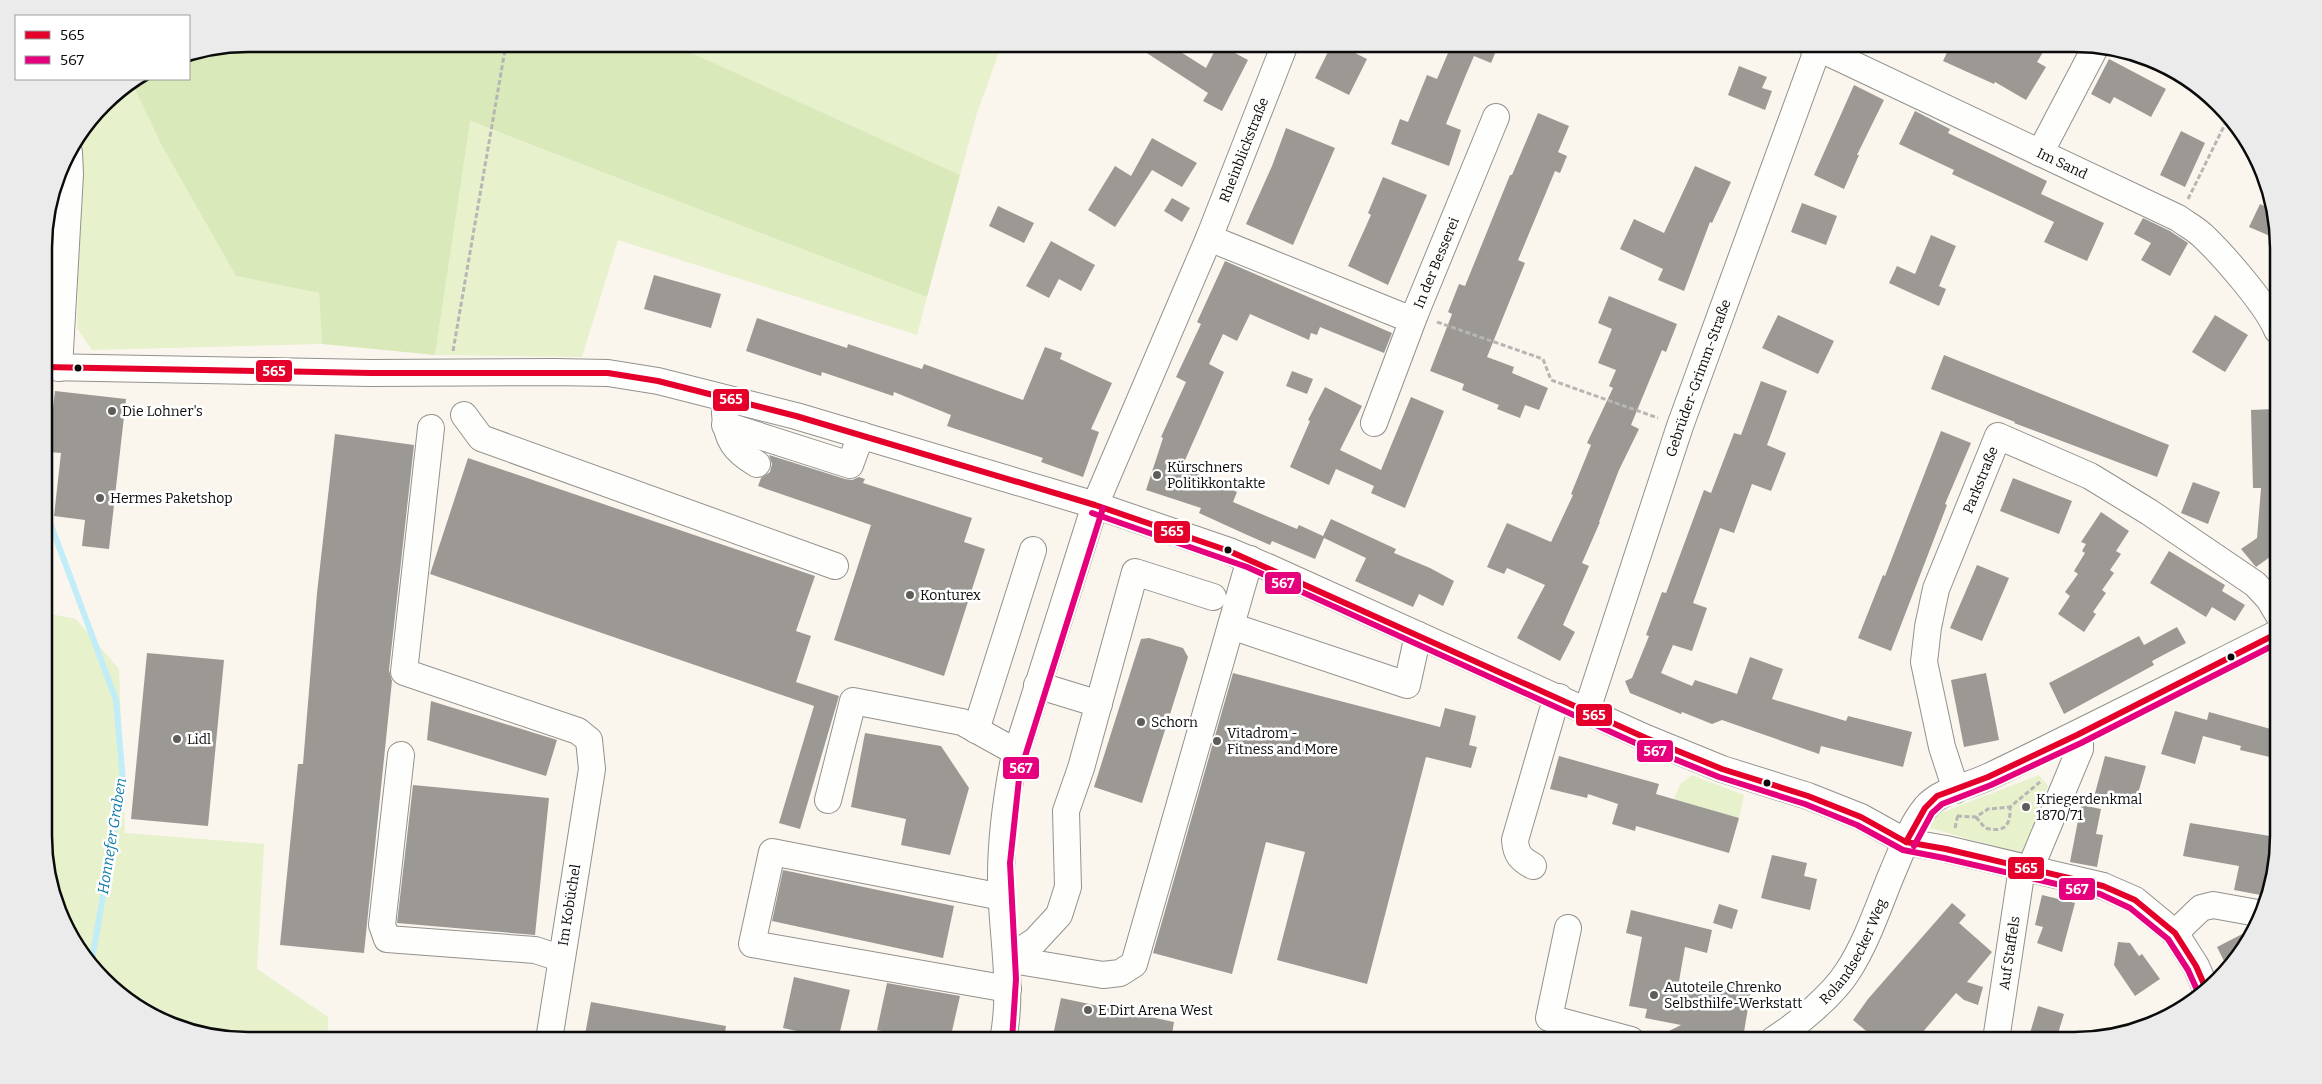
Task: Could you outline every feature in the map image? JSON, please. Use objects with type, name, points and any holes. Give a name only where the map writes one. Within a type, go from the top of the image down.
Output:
[{"type":"street","name":"Rheinblickstraße","points":[[1005,1032],[1008,989],[1001,877],[1004,825],[1012,764],[1094,505],[1209,238],[1282,52]]},
{"type":"street","name":"Gebrüder-Grimm-Straße","points":[[1587,710],[1680,426],[1812,52]]},
{"type":"street","name":"Im Sand","points":[[1827,52],[2178,218],[2202,235],[2222,257],[2270,320]]},
{"type":"street","points":[[2040,153],[2092,53]]},
{"type":"street","name":"In der Besserei","points":[[1209,238],[1407,318],[1415,314],[1496,117]]},
{"type":"street","points":[[70,168],[52,367],[450,373],[608,373],[658,381],[861,435],[1094,505],[1250,559],[1559,697],[1646,738],[1722,769],[1808,796],[1861,817],[1906,842],[2104,886],[2135,900],[2175,933],[2196,966],[2203,983]]},
{"type":"street","points":[[1374,423],[1415,314]]},
{"type":"street","points":[[724,398],[725,424],[733,446],[757,464]]},
{"type":"street","points":[[464,415],[481,438],[835,566]]},
{"type":"street","points":[[725,424],[850,464],[861,435]]},
{"type":"street","name":"Im Kobüchel","points":[[431,428],[404,672],[578,731],[589,740],[592,769],[560,958],[550,1032]]},
{"type":"street","name":"Parkstraße","points":[[1956,790],[1942,747],[1924,662],[1928,627],[1936,589],[1998,436],[2090,476],[2149,512],[2255,584],[2270,598]]},
{"type":"street","points":[[976,730],[1033,550]]},
{"type":"street","points":[[1007,959],[1103,975],[1120,973],[1134,964],[1250,559]]},
{"type":"street","points":[[1007,959],[1035,941],[1059,915],[1068,887],[1066,812],[1099,704],[1135,572],[1213,597]]},
{"type":"street","points":[[1231,626],[1407,685],[1418,635]]},
{"type":"street","name":"Rolandsecker Weg","points":[[1785,1032],[1818,1004],[1847,973],[1868,932],[1906,842],[1925,808],[1937,796],[1988,777],[2077,735],[2270,637]]},
{"type":"street","points":[[1037,685],[1099,704]]},
{"type":"street","points":[[1532,866],[1522,860],[1516,851],[1515,840],[1552,712],[1559,697]]},
{"type":"street","points":[[828,800],[854,702],[962,722],[1016,752]]},
{"type":"street","name":"Auf Staffels","points":[[1997,1032],[2026,869],[2080,749],[2080,740],[2077,735]]},
{"type":"street","points":[[400,755],[382,925],[387,939],[535,950],[560,958]]},
{"type":"street","points":[[1002,898],[772,852],[752,944],[1008,989]]},
{"type":"street","points":[[2175,933],[2201,908],[2213,904],[2254,912]]},
{"type":"street","points":[[1568,928],[1549,1018],[1601,1032]]},
{"type":"path","points":[[450,373],[505,52]]},
{"type":"path","points":[[2178,218],[2225,124]]},
{"type":"path","points":[[1415,314],[1543,359],[1551,380],[1680,426]]},
{"type":"path","points":[[1958,816],[1976,817],[1988,809],[2010,808],[2047,775],[2068,777]]},
{"type":"path","points":[[1976,817],[1985,828],[2000,829],[2006,826],[2011,819],[2010,808]]},
{"type":"green space","points":[[248,52],[690,52],[960,175],[927,297],[470,121],[435,355],[322,344],[319,293],[236,276],[162,146],[135,89],[148,80],[190,80],[190,61],[210,56]]},
{"type":"green space","points":[[690,52],[999,52],[977,113],[960,175]]},
{"type":"green space","points":[[135,89],[162,146],[236,276],[319,293],[322,344],[92,350],[77,328],[81,147],[101,119]]},
{"type":"green space","points":[[469,121],[927,297],[917,335],[618,240],[582,357],[435,355]]},
{"type":"green space","points":[[52,614],[76,619],[119,669],[125,833],[264,844],[257,969],[328,1017],[328,1032],[248,1032],[198,1025],[173,1017],[140,999],[119,983],[101,965],[85,944],[67,911],[54,861],[52,836]]},
{"type":"green space","points":[[1692,775],[1744,795],[1739,818],[1674,799],[1680,784]]},
{"type":"green space","points":[[2039,775],[2048,786],[2023,854],[1930,828],[1933,816]]},
{"type":"building","points":[[1145,52],[1181,52],[1206,68],[1214,52],[1233,52],[1248,60],[1222,111],[1203,101],[1208,93]]},
{"type":"building","points":[[1328,52],[1353,52],[1367,59],[1349,95],[1315,78]]},
{"type":"building","points":[[1448,52],[1496,52],[1491,63],[1474,56],[1465,77],[1446,124],[1461,130],[1449,166],[1391,144],[1400,119],[1408,122],[1427,75],[1437,79]]},
{"type":"building","points":[[1947,52],[2043,52],[2037,62],[2046,67],[2026,100],[1995,82],[1994,84],[1943,61]]},
{"type":"building","points":[[2109,59],[2166,89],[2151,117],[2114,97],[2110,104],[2091,94]]},
{"type":"building","points":[[1739,66],[1767,77],[1762,88],[1772,91],[1765,110],[1728,95]]},
{"type":"building","points":[[1854,85],[1884,100],[1857,155],[1859,155],[1844,189],[1814,175]]},
{"type":"building","points":[[1915,111],[1950,129],[1948,133],[2047,181],[2041,194],[2104,223],[2087,261],[2044,242],[2054,222],[1952,174],[1954,170],[1899,144]]},
{"type":"building","points":[[1538,113],[1569,126],[1558,152],[1567,156],[1560,173],[1555,171],[1518,260],[1525,263],[1487,357],[1514,367],[1512,373],[1548,388],[1539,410],[1525,405],[1520,418],[1497,409],[1499,405],[1462,390],[1464,384],[1430,371],[1452,314],[1448,312],[1459,284],[1465,286],[1510,175],[1512,175]]},
{"type":"building","points":[[1286,128],[1335,148],[1293,245],[1246,224],[1272,166]]},
{"type":"building","points":[[2181,131],[2205,143],[2185,187],[2160,175]]},
{"type":"building","points":[[1152,138],[1197,163],[1182,187],[1152,170],[1115,227],[1088,210],[1115,166],[1131,176]]},
{"type":"building","points":[[1695,166],[1731,182],[1712,223],[1710,222],[1684,291],[1658,280],[1663,269],[1620,249],[1634,219],[1664,233]]},
{"type":"building","points":[[1383,177],[1427,195],[1388,285],[1348,266],[1371,215],[1368,213]]},
{"type":"building","points":[[1172,198],[1190,208],[1182,222],[1164,211]]},
{"type":"building","points":[[1802,203],[1837,216],[1826,245],[1791,232]]},
{"type":"building","points":[[2260,204],[2265,206],[2269,236],[2249,227]]},
{"type":"building","points":[[998,206],[1034,223],[1024,243],[989,226]]},
{"type":"building","points":[[2143,218],[2170,231],[2188,243],[2170,276],[2141,260],[2151,243],[2134,234]]},
{"type":"building","points":[[1931,235],[1956,246],[1939,286],[1946,289],[1939,306],[1889,283],[1897,266],[1915,274]]},
{"type":"building","points":[[1051,241],[1095,265],[1081,291],[1059,279],[1049,298],[1026,286]]},
{"type":"building","points":[[1225,261],[1392,333],[1384,353],[1320,327],[1317,335],[1311,333],[1309,340],[1250,314],[1237,341],[1223,334],[1209,364],[1224,372],[1182,467],[1237,492],[1233,502],[1297,529],[1299,525],[1323,536],[1331,519],[1396,549],[1394,553],[1430,568],[1454,581],[1443,606],[1419,594],[1413,607],[1355,581],[1366,558],[1324,538],[1315,559],[1272,541],[1270,545],[1245,534],[1199,513],[1201,508],[1146,490],[1163,438],[1161,437],[1186,382],[1176,377],[1201,324],[1197,322]]},
{"type":"building","points":[[654,275],[721,294],[711,328],[644,309]]},
{"type":"building","points":[[1609,296],[1677,324],[1666,352],[1662,350],[1631,425],[1639,429],[1619,470],[1600,522],[1582,563],[1589,566],[1563,625],[1575,632],[1560,661],[1517,638],[1545,585],[1507,568],[1504,574],[1487,567],[1507,523],[1551,542],[1573,495],[1571,494],[1591,445],[1587,443],[1613,388],[1609,386],[1616,370],[1598,363],[1612,329],[1598,323]]},
{"type":"building","points":[[1778,315],[1834,341],[1818,374],[1762,348]]},
{"type":"building","points":[[2215,315],[2248,335],[2225,372],[2192,352]]},
{"type":"building","points":[[757,318],[847,348],[848,344],[922,369],[924,364],[1023,400],[1045,347],[1062,353],[1060,359],[1112,383],[1091,429],[1099,432],[1083,477],[1041,462],[1043,458],[947,426],[951,415],[894,392],[893,396],[822,372],[821,376],[746,351]]},
{"type":"building","points":[[1944,355],[2169,445],[2157,477],[2014,423],[1931,389]]},
{"type":"building","points":[[1292,371],[1313,379],[1307,394],[1286,386]]},
{"type":"building","points":[[1761,381],[1787,391],[1767,445],[1786,453],[1771,491],[1752,484],[1734,533],[1720,528],[1693,603],[1707,608],[1692,651],[1673,645],[1661,673],[1692,686],[1695,680],[1737,694],[1750,657],[1783,669],[1772,699],[1846,721],[1848,716],[1912,732],[1903,767],[1821,746],[1819,754],[1722,720],[1712,724],[1682,712],[1681,714],[1630,693],[1625,681],[1632,678],[1649,636],[1646,635],[1662,592],[1666,593],[1704,490],[1711,493],[1734,433],[1741,435]]},
{"type":"building","points":[[1325,387],[1362,406],[1340,450],[1381,470],[1411,397],[1444,411],[1405,508],[1371,493],[1374,486],[1336,469],[1329,485],[1290,467],[1310,421],[1308,420]]},
{"type":"building","points":[[55,391],[126,399],[109,549],[82,546],[85,520],[54,516],[61,453],[52,452],[52,417]]},
{"type":"building","points":[[2270,409],[2270,557],[2256,567],[2241,549],[2257,538],[2261,488],[2253,488],[2251,410]]},
{"type":"building","points":[[1941,431],[1971,443],[1945,504],[1947,505],[1891,651],[1858,638],[1883,575],[1885,576]]},
{"type":"building","points":[[335,434],[414,445],[389,670],[392,681],[364,953],[280,945],[298,764],[303,764],[317,593]]},
{"type":"building","name":"Konturex","points":[[769,455],[845,479],[852,480],[859,477],[865,479],[863,483],[972,518],[964,542],[985,549],[944,676],[834,640],[871,525],[758,486],[761,478],[770,472],[772,464]]},
{"type":"building","points":[[468,458],[815,576],[796,631],[811,636],[796,682],[839,696],[800,829],[779,823],[814,706],[430,574]]},
{"type":"building","points":[[2013,478],[2072,501],[2059,534],[2000,511]]},
{"type":"building","points":[[2193,482],[2220,492],[2208,524],[2181,513]]},
{"type":"building","points":[[2101,512],[2129,531],[2116,551],[2121,554],[2110,570],[2114,573],[2102,590],[2106,593],[2093,612],[2096,614],[2084,632],[2058,614],[2070,596],[2065,592],[2078,574],[2074,571],[2085,553],[2082,551],[2086,544],[2081,542]]},
{"type":"building","points":[[2169,551],[2225,585],[2222,591],[2245,605],[2235,621],[2212,607],[2206,617],[2150,583]]},
{"type":"building","points":[[1977,565],[2009,578],[1982,641],[1950,628]]},
{"type":"building","points":[[2177,627],[2186,643],[2152,661],[2154,665],[2064,714],[2049,683],[2139,636],[2144,645]]},
{"type":"building","name":"Schorn","points":[[1149,638],[1183,648],[1188,657],[1142,803],[1094,787],[1141,639]]},
{"type":"building","name":"Lidl","points":[[147,653],[224,660],[208,826],[131,819]]},
{"type":"building","points":[[1233,673],[1440,727],[1445,708],[1476,716],[1469,745],[1477,747],[1471,768],[1426,757],[1367,984],[1277,960],[1305,852],[1266,842],[1232,974],[1153,953]]},
{"type":"building","points":[[1986,673],[1999,740],[1964,747],[1951,680]]},
{"type":"building","points":[[431,701],[557,740],[546,776],[427,740]]},
{"type":"building","points":[[2175,711],[2207,720],[2209,712],[2270,729],[2270,757],[2240,750],[2241,746],[2203,736],[2195,764],[2161,754]]},
{"type":"building","points":[[865,733],[941,746],[969,788],[950,855],[901,845],[906,819],[851,807]]},
{"type":"building","points":[[1559,756],[1659,784],[1656,794],[1739,818],[1729,853],[1636,826],[1635,831],[1612,824],[1618,804],[1588,794],[1587,798],[1550,789]]},
{"type":"building","points":[[2105,756],[2146,766],[2134,807],[2094,797]]},
{"type":"building","points":[[413,785],[549,798],[535,935],[397,923]]},
{"type":"building","points":[[2081,805],[2101,809],[2096,834],[2103,835],[2097,867],[2070,862]]},
{"type":"building","points":[[2190,823],[2270,836],[2266,874],[2260,895],[2234,890],[2239,866],[2183,856]]},
{"type":"building","points":[[1772,855],[1807,863],[1804,876],[1817,879],[1810,910],[1761,898]]},
{"type":"building","points":[[783,870],[954,906],[943,958],[772,921]]},
{"type":"building","points":[[2042,895],[2075,903],[2062,952],[2037,943],[2043,927],[2035,925]]},
{"type":"building","points":[[1952,903],[1966,915],[1959,923],[1992,952],[1967,982],[1983,987],[1978,1005],[1964,1000],[1956,993],[1923,1032],[1867,1032],[1853,1020],[1868,999]]},
{"type":"building","points":[[1719,904],[1738,910],[1732,929],[1713,923]]},
{"type":"building","points":[[1631,910],[1712,930],[1707,953],[1685,947],[1678,987],[1716,994],[1718,985],[1751,990],[1744,1032],[1667,1032],[1681,1025],[1645,1018],[1647,1009],[1629,1006],[1642,937],[1626,933]]},
{"type":"building","points":[[2243,934],[2224,961],[2217,947]]},
{"type":"building","points":[[2118,942],[2130,943],[2139,956],[2142,954],[2160,979],[2135,996],[2114,965]]},
{"type":"building","points":[[794,977],[850,990],[840,1032],[801,1032],[783,1028]]},
{"type":"building","points":[[887,983],[960,996],[952,1032],[887,1032],[877,1030]]},
{"type":"building","name":"E Dirt Arena West","points":[[1061,998],[1174,1022],[1172,1032],[1054,1032]]},
{"type":"building","points":[[591,1002],[726,1026],[725,1032],[585,1032]]},
{"type":"building","points":[[2038,1006],[2064,1014],[2058,1032],[2030,1032]]},
{"type":"waterway","name":"Honnefer Graben","points":[[52,528],[116,700],[123,781],[93,955]]},
{"type":"transit line","name":"565","points":[[52,367],[371,373],[608,373],[658,381],[796,416],[1095,505],[1229,551],[1646,738],[1722,769],[1808,796],[1861,817],[1906,842],[1946,849],[2103,886],[2135,900],[2175,933],[2196,966],[2203,983]]},
{"type":"transit line","name":"567","points":[[1013,1032],[1016,979],[1010,863],[1019,779],[1103,508]]},
{"type":"transit line","name":"567","points":[[1092,513],[1247,567],[1642,746],[1719,777],[1805,804],[1857,825],[1903,850],[2100,894],[2130,908],[2168,939],[2188,970],[2196,988]]},
{"type":"transit line","name":"565","points":[[1906,842],[1925,808],[1937,796],[1988,777],[2077,735],[2270,637]]},
{"type":"transit line","name":"567","points":[[1914,846],[1932,813],[1942,804],[1991,785],[2081,743],[2270,647]]},
{"type":"place","name":"Die Lohner's","points":[[112,411]]},
{"type":"place","name":"Kürschners Politikkontakte","points":[[1157,475]]},
{"type":"place","name":"Hermes Paketshop","points":[[100,498]]},
{"type":"place","name":"Konturex","points":[[910,595]]},
{"type":"place","name":"Schorn","points":[[1141,722]]},
{"type":"place","name":"Lidl","points":[[177,739]]},
{"type":"place","name":"Vitadrom - Fitness and More","points":[[1217,741]]},
{"type":"place","name":"Kriegerdenkmal 1870/71","points":[[2026,807]]},
{"type":"place","name":"Autoteile Chrenko Selbsthilfe-Werkstatt","points":[[1654,995]]},
{"type":"place","name":"E Dirt Arena West","points":[[1088,1010]]}]
